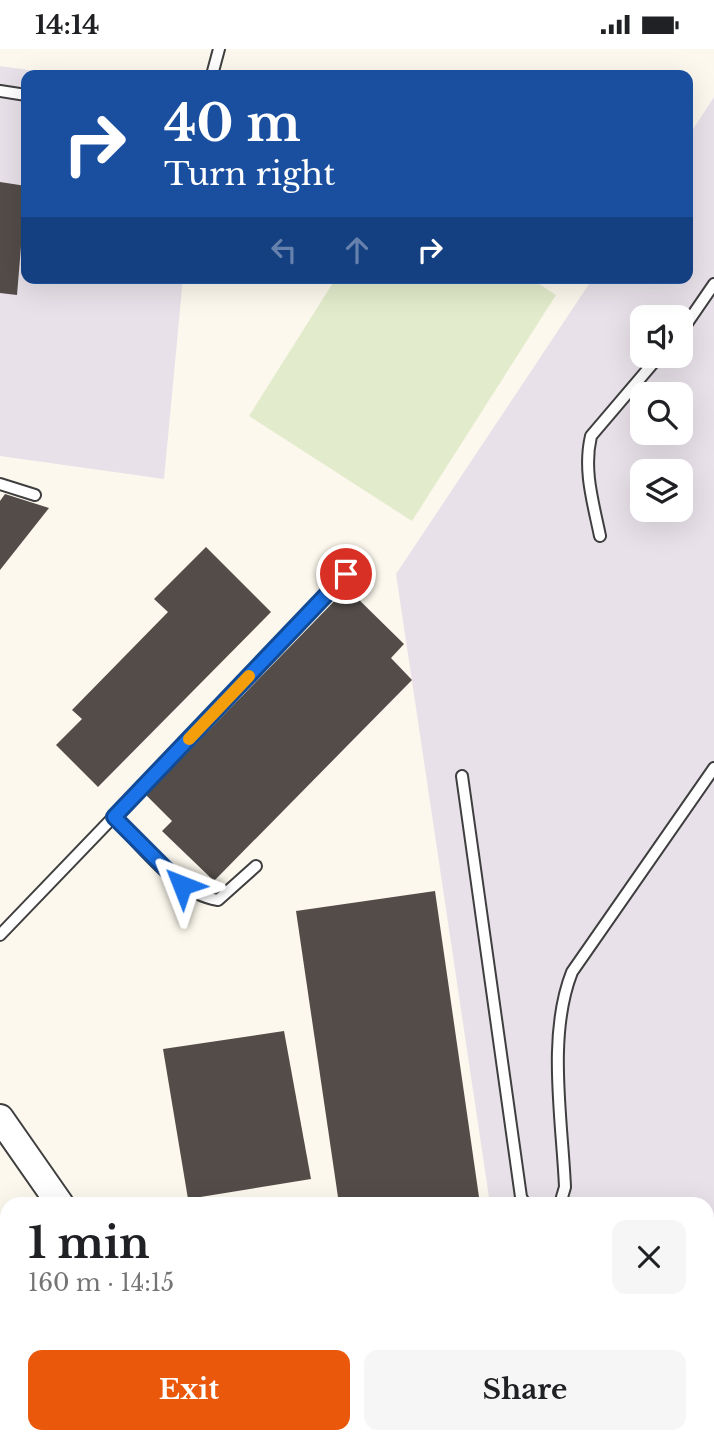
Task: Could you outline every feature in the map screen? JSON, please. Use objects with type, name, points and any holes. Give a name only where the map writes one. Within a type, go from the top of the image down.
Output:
[{"type":"street","points":[[0,1118],[55,1197]]},
{"type":"lane","points":[[213,70],[219,49]]},
{"type":"lane","points":[[0,91],[21,94]]},
{"type":"lane","points":[[693,315],[714,284]]},
{"type":"lane","points":[[600,536],[587,475],[587,453],[591,436],[649,368]]},
{"type":"lane","points":[[0,484],[35,495]]},
{"type":"lane","points":[[0,936],[346,574]]},
{"type":"lane","points":[[562,1197],[565,1187],[558,1031],[562,997],[572,972],[714,768]]},
{"type":"lane","points":[[462,776],[523,1197]]},
{"type":"lane","points":[[114,817],[182,885],[199,897],[218,900],[256,866]]},
{"type":"shaded area","points":[[0,66],[28,70],[21,70],[21,284],[182,284],[164,479],[0,456]]},
{"type":"shaded area","points":[[714,97],[714,1197],[489,1197],[396,574],[589,284],[693,284],[693,129]]},
{"type":"green space","points":[[332,284],[539,284],[556,295],[412,521],[249,416]]},
{"type":"building","points":[[0,182],[21,185],[21,247],[17,295],[0,293]]},
{"type":"building","points":[[5,494],[49,508],[0,570],[0,501]]},
{"type":"building","points":[[206,547],[271,612],[98,787],[56,745],[82,719],[72,710],[168,612],[154,599]]},
{"type":"building","points":[[347,588],[404,644],[391,658],[412,680],[214,881],[162,831],[172,821],[146,795]]},
{"type":"building","points":[[435,891],[479,1197],[338,1197],[296,911]]},
{"type":"building","points":[[284,1031],[311,1179],[188,1197],[163,1049]]},
{"type":"slow traffic","points":[[189,739],[249,676]]},
{"type":"route","points":[[182,885],[114,817],[346,574]]}]
